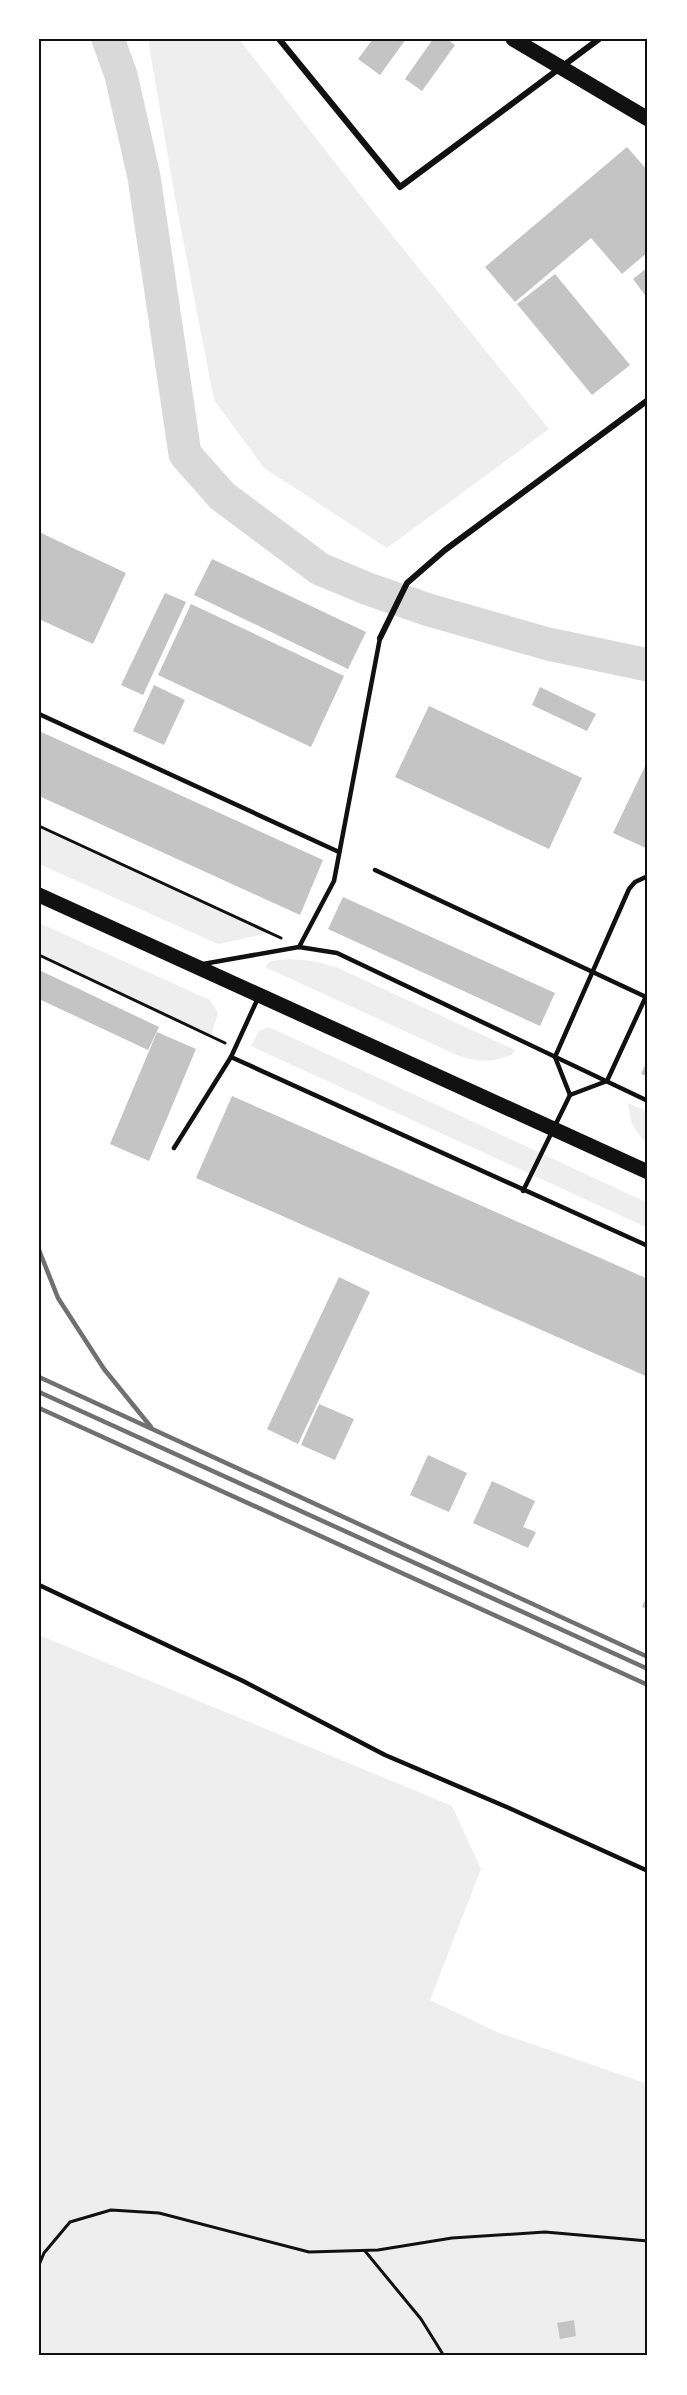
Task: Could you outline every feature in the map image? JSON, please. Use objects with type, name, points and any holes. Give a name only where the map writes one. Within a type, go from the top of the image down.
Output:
[{"type":"main road","points":[[513,39],[648,119]]},
{"type":"main road","points":[[39,895],[648,1172]]},
{"type":"street","points":[[279,39],[400,187],[599,39]]},
{"type":"street","points":[[380,638],[407,583],[446,550],[648,400]]},
{"type":"lane","points":[[299,947],[334,881],[380,638]]},
{"type":"lane","points":[[39,714],[339,852]]},
{"type":"lane","points":[[375,870],[592,972],[647,995],[607,1081],[570,1095],[523,1191]]},
{"type":"lane","points":[[570,1095],[555,1057],[629,889],[635,882],[648,876]]},
{"type":"lane","points":[[195,966],[299,947],[337,953],[648,1101]]},
{"type":"lane","points":[[174,1148],[231,1057],[260,995]]},
{"type":"lane","points":[[231,1057],[648,1246]]},
{"type":"lane","points":[[39,1585],[243,1681],[385,1755],[648,1871]]},
{"type":"path","points":[[39,826],[299,947]]},
{"type":"path","points":[[39,955],[235,1048]]},
{"type":"path","points":[[39,2265],[44,2253],[69,2222],[111,2210],[159,2213],[309,2252],[365,2251],[452,2238],[545,2232],[648,2241]]},
{"type":"path","points":[[365,2251],[421,2319],[444,2356]]},
{"type":"shaded area","points":[[148,39],[239,39],[375,214],[549,429],[387,548],[264,468],[214,400],[175,198]]},
{"type":"shaded area","points":[[39,826],[270,933],[218,944],[39,864]]},
{"type":"shaded area","points":[[39,923],[210,1000],[218,1013],[211,1036],[39,955]]},
{"type":"shaded area","points":[[289,959],[313,961],[336,967],[515,1050],[512,1055],[491,1060],[480,1061],[459,1056],[265,967],[270,961]]},
{"type":"shaded area","points":[[269,1027],[648,1203],[648,1228],[251,1046],[259,1031]]},
{"type":"shaded area","points":[[628,1103],[648,1112],[648,1145],[634,1126]]},
{"type":"shaded area","points":[[39,1635],[452,1806],[481,1869],[430,2000],[497,2032],[648,2084],[648,2356],[39,2356]]},
{"type":"building","points":[[373,39],[406,39],[380,75],[358,59]]},
{"type":"building","points":[[433,39],[447,39],[455,45],[422,91],[405,79]]},
{"type":"building","points":[[627,147],[648,171],[648,252],[622,274],[591,238],[515,302],[485,267]]},
{"type":"building","points":[[648,267],[648,299],[633,279]]},
{"type":"building","points":[[555,274],[630,365],[592,395],[517,304]]},
{"type":"building","points":[[39,532],[126,573],[93,644],[39,619]]},
{"type":"building","points":[[212,559],[366,632],[348,669],[194,595]]},
{"type":"building","points":[[165,593],[186,602],[143,695],[121,685]]},
{"type":"building","points":[[191,604],[344,676],[311,747],[158,675]]},
{"type":"building","points":[[154,685],[185,700],[164,745],[133,731]]},
{"type":"building","points":[[540,687],[596,714],[587,731],[532,705]]},
{"type":"building","points":[[429,706],[582,778],[549,849],[395,777]]},
{"type":"building","points":[[39,731],[323,860],[300,915],[39,796]]},
{"type":"building","points":[[648,760],[648,849],[613,833]]},
{"type":"building","points":[[343,897],[555,993],[540,1026],[328,929]]},
{"type":"building","points":[[39,970],[159,1027],[148,1050],[39,999]]},
{"type":"building","points":[[157,1032],[196,1049],[149,1161],[110,1144]]},
{"type":"building","points":[[648,1059],[648,1077],[641,1074]]},
{"type":"building","points":[[232,1096],[648,1279],[648,1377],[196,1178]]},
{"type":"building","points":[[339,1277],[370,1292],[298,1444],[267,1429]]},
{"type":"building","points":[[319,1404],[354,1419],[335,1460],[301,1445]]},
{"type":"building","points":[[428,1455],[467,1473],[449,1512],[410,1495]]},
{"type":"building","points":[[492,1481],[535,1501],[523,1527],[536,1532],[528,1548],[473,1523]]},
{"type":"building","points":[[648,1594],[648,1609],[642,1607]]},
{"type":"building","points":[[574,2320],[576,2336],[560,2339],[557,2323]]},
{"type":"waterway","points":[[108,39],[121,75],[144,177],[185,454],[222,496],[320,569],[368,589],[429,610],[548,644],[648,665]]},
{"type":"railway","points":[[39,1250],[58,1298],[104,1369],[151,1427]]},
{"type":"railway","points":[[39,1377],[648,1657]]},
{"type":"railway","points":[[39,1392],[648,1669]]},
{"type":"railway","points":[[39,1408],[648,1685]]}]
